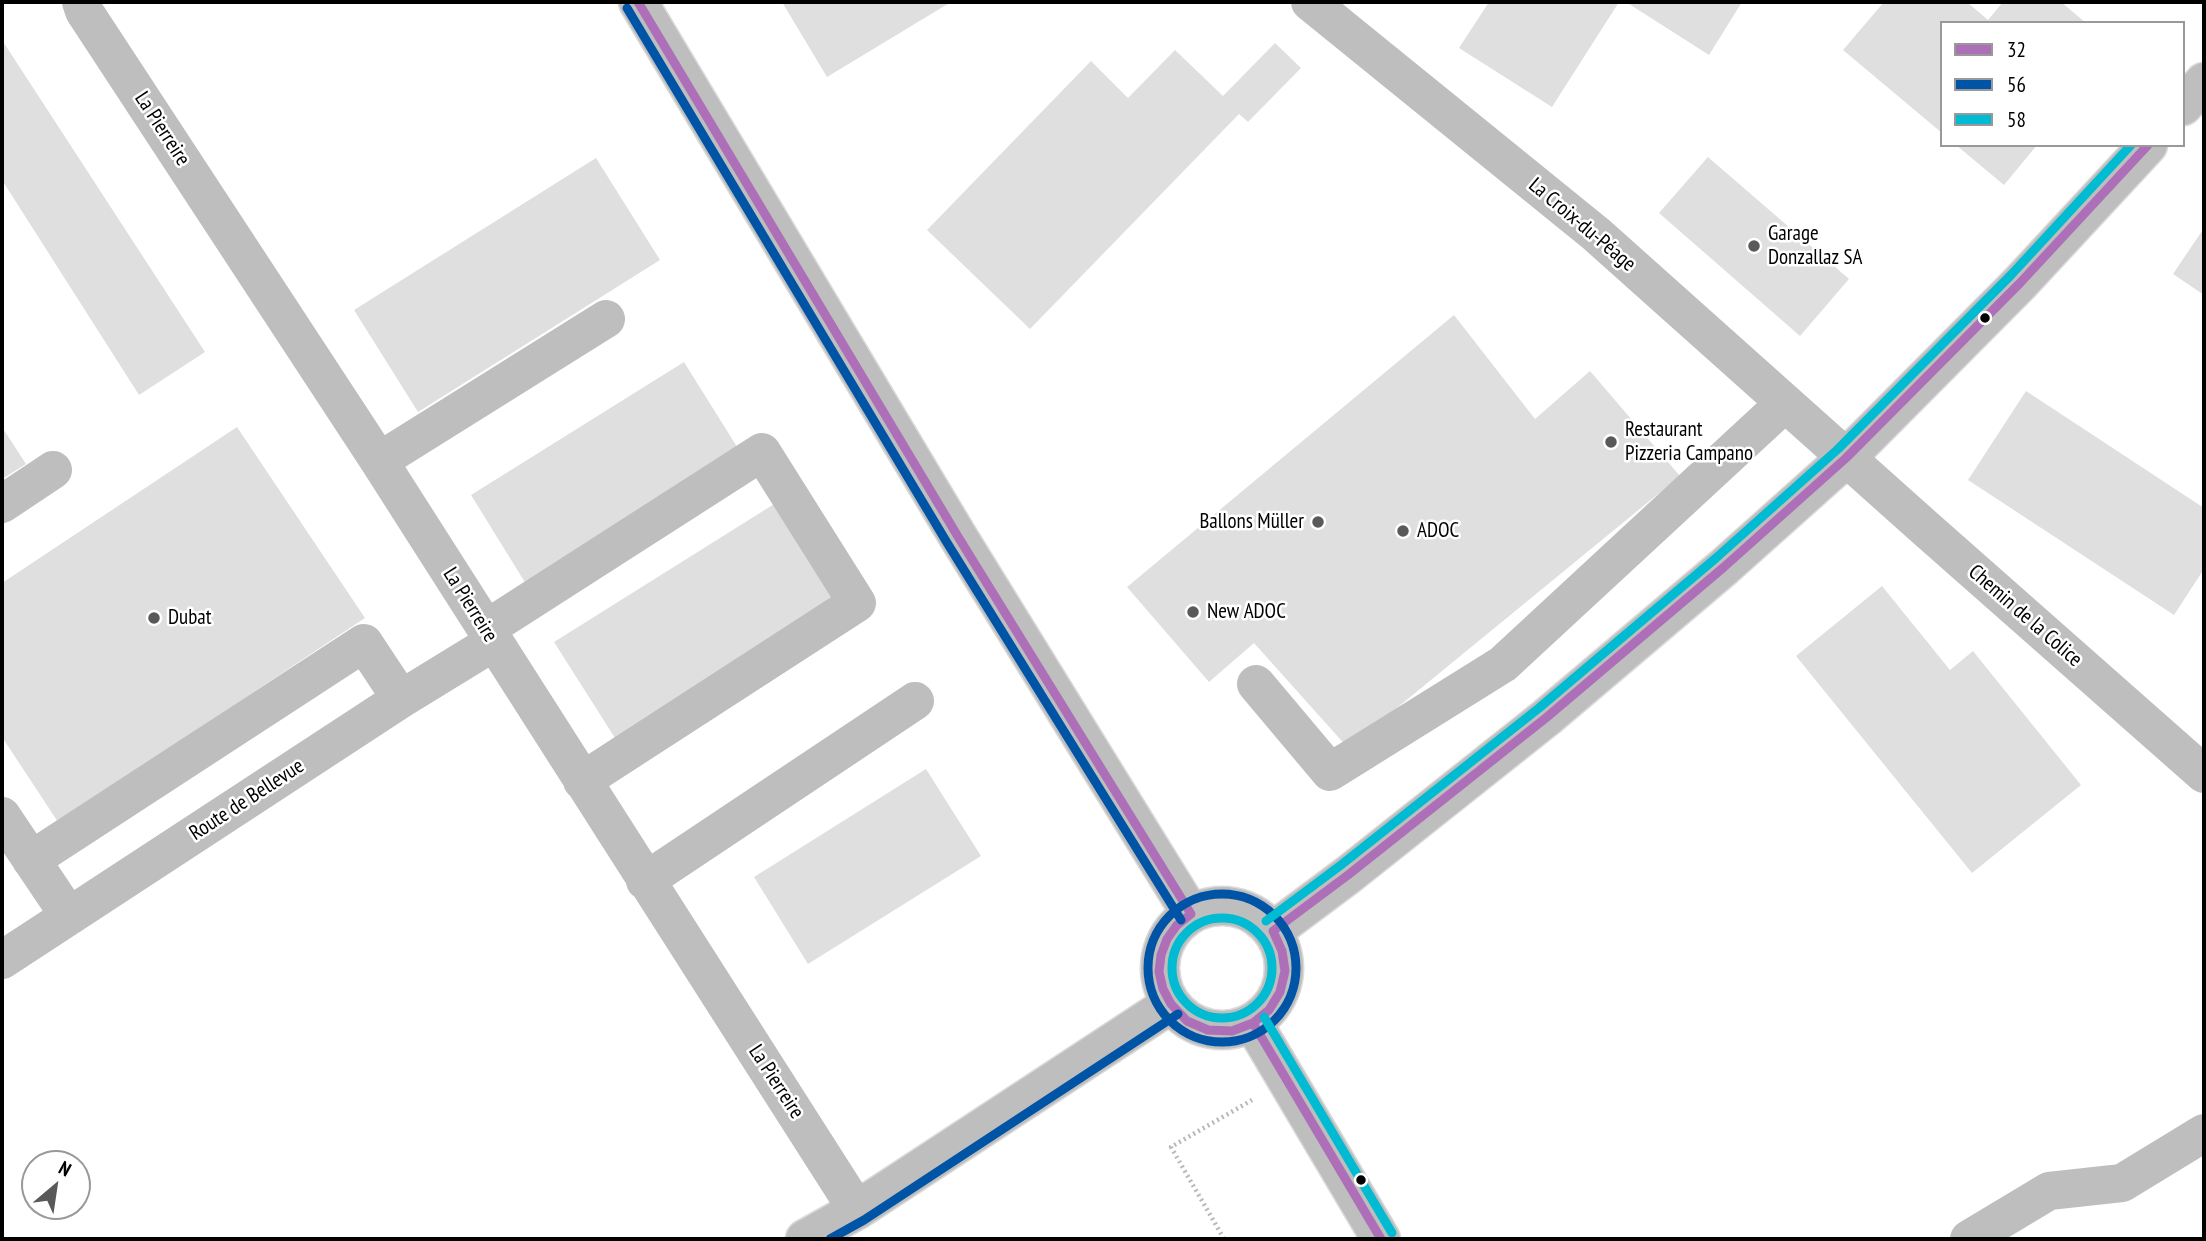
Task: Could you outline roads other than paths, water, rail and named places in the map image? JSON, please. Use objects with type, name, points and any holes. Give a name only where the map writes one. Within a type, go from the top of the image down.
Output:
[{"type":"main road","name":"La Pierreire","points":[[81,2],[91,23],[379,461],[857,1210]]},
{"type":"main road","points":[[638,2],[950,523],[1191,914]]},
{"type":"main road","name":"La Croix-du-Péage","points":[[1310,2],[1596,234],[1846,458]]},
{"type":"main road","points":[[2185,104],[2204,82]]},
{"type":"main road","points":[[1273,931],[1547,718],[1724,567],[1846,458],[2020,283],[2146,147]]},
{"type":"main road","points":[[379,461],[607,319]]},
{"type":"main road","points":[[1256,684],[1330,772],[1503,664],[1785,403]]},
{"type":"main road","name":"Route de Bellevue","points":[[2,960],[401,699],[490,635],[762,452],[858,603],[582,781]]},
{"type":"main road","name":"Chemin de la Colice","points":[[1846,458],[2204,774]]},
{"type":"main road","points":[[2,504],[53,470]]},
{"type":"main road","points":[[31,860],[364,643],[401,699]]},
{"type":"main road","points":[[645,881],[915,701]]},
{"type":"main road","points":[[2,816],[69,916]]},
{"type":"main road","points":[[1226,906],[1244,909],[1260,918],[1273,931],[1282,950],[1285,971],[1280,992],[1269,1010],[1253,1023],[1231,1031],[1208,1030],[1188,1021],[1171,1004],[1161,981],[1161,955],[1167,939],[1177,925],[1191,914],[1226,906]]},
{"type":"main road","points":[[805,1239],[857,1210],[1171,1004]]},
{"type":"main road","points":[[1253,1023],[1381,1239]]},
{"type":"main road","points":[[1969,1239],[2049,1191],[2122,1183],[2204,1133]]},
{"type":"place","name":"Garage Donzallaz SA","points":[[1754,246]]},
{"type":"place","name":"Restaurant Pizzeria Campano","points":[[1611,442]]},
{"type":"place","name":"Ballons Müller","points":[[1318,522]]},
{"type":"place","name":"ADOC","points":[[1403,531]]},
{"type":"place","name":"New ADOC","points":[[1193,612]]},
{"type":"place","name":"Dubat","points":[[154,618]]}]
